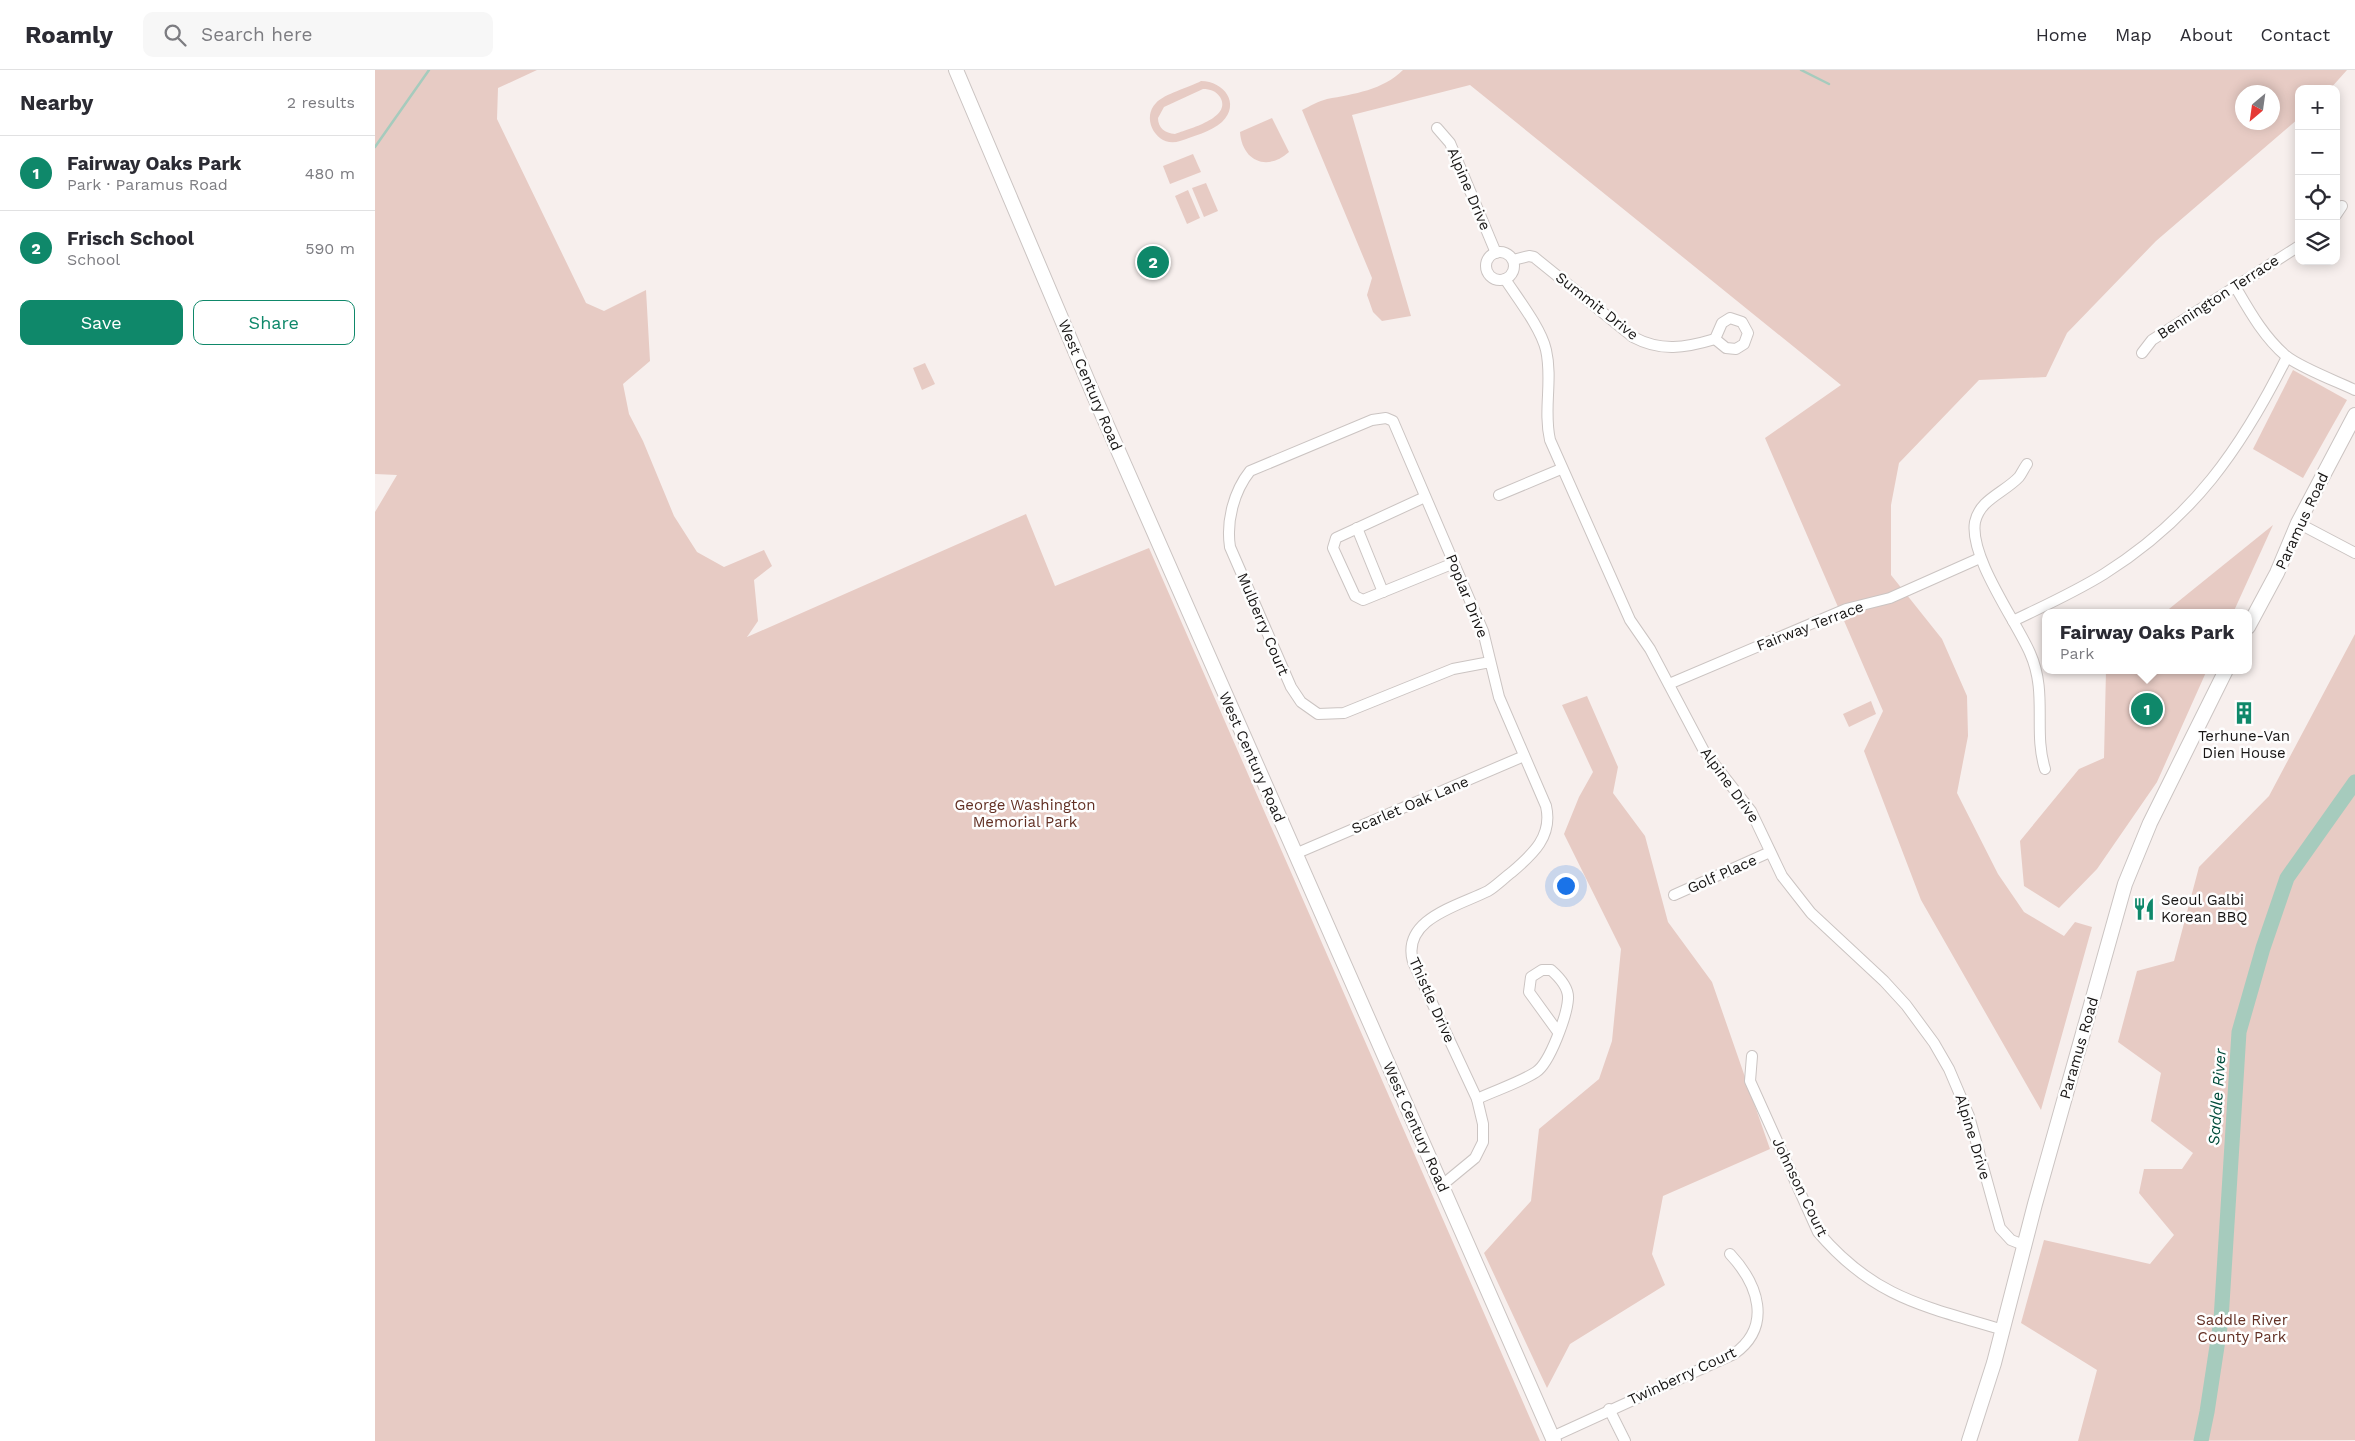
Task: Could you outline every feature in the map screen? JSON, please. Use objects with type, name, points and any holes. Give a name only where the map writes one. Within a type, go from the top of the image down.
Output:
[{"type":"main road","name":"West Century Road","points":[[955,70],[1095,398],[1553,1439]]},
{"type":"main road","name":"Paramus Road","points":[[2252,619],[2277,573],[2298,523],[2355,415]]},
{"type":"main road","name":"Paramus Road","points":[[1969,1441],[2003,1330],[2125,884],[2150,824],[2225,674]]},
{"type":"street","name":"Alpine Drive","points":[[1437,128],[1450,143],[1496,253]]},
{"type":"street","name":"Bennington Terrace","points":[[2142,353],[2152,340],[2295,249]]},
{"type":"street","points":[[1496,253],[1507,254],[1513,260],[1513,271],[1505,279],[1494,279],[1486,269],[1487,260],[1496,253]]},
{"type":"street","name":"Summit Drive","points":[[1513,260],[1529,256],[1534,257],[1633,337],[1644,343],[1673,348],[1715,339]]},
{"type":"street","name":"Alpine Drive","points":[[1505,279],[1541,338],[1546,350],[1548,374],[1547,428],[1561,469],[1630,620],[1650,648],[1704,751],[1751,811],[1782,876],[1811,913],[1884,981],[1906,1005],[1934,1043],[1949,1069],[1969,1116],[2000,1228],[2011,1240],[2025,1246]]},
{"type":"street","points":[[2236,288],[2255,320],[2272,342],[2287,357],[2355,390]]},
{"type":"street","points":[[2013,621],[2104,574],[2155,537],[2182,513],[2207,487],[2233,454],[2269,395],[2287,357]]},
{"type":"street","name":"Poplar Drive","points":[[1366,422],[1379,417],[1393,422],[1483,631],[1499,697],[1546,806],[1549,818],[1546,835],[1532,855]]},
{"type":"street","name":"Mulberry Court","points":[[1366,422],[1250,471],[1238,490],[1229,528],[1230,546],[1291,687],[1308,709],[1318,714],[1333,715],[1344,713],[1453,668],[1490,662]]},
{"type":"street","points":[[2027,464],[2019,477],[1989,499],[1978,513],[1975,532],[1980,558],[2031,654],[2038,679],[2041,704],[2040,754],[2045,769]]},
{"type":"street","points":[[1499,495],[1561,469]]},
{"type":"street","points":[[1425,497],[1336,538],[1333,548],[1355,596],[1363,600],[1454,563]]},
{"type":"street","points":[[2298,523],[2355,553]]},
{"type":"street","points":[[1357,528],[1383,592]]},
{"type":"street","name":"Fairway Terrace","points":[[1669,684],[1846,609],[1890,598],[1980,558]]},
{"type":"street","name":"Scarlet Oak Lane","points":[[1295,854],[1524,756]]},
{"type":"street","name":"Golf Place","points":[[1674,895],[1770,852]]},
{"type":"street","name":"Thistle Drive","points":[[1441,1186],[1469,1164],[1480,1150],[1484,1134],[1477,1099],[1413,962],[1409,949],[1413,937],[1422,925],[1437,915],[1490,890],[1532,855]]},
{"type":"street","points":[[1477,1099],[1537,1072],[1546,1063],[1558,1032],[1568,998],[1566,987],[1551,970],[1542,970],[1531,977],[1529,992],[1558,1032]]},
{"type":"street","name":"Johnson Court","points":[[1752,1056],[1750,1081],[1818,1232],[1835,1251],[1868,1279],[1903,1298],[2003,1330]]},
{"type":"street","name":"Twinberry Court","points":[[1553,1439],[1609,1409],[1734,1354],[1749,1340],[1758,1321],[1757,1300],[1742,1267],[1730,1254]]},
{"type":"street","points":[[1609,1409],[1625,1441]]},
{"type":"green space","name":"George Washington Memorial Park","points":[[375,70],[537,70],[498,88],[497,119],[586,303],[604,311],[646,290],[650,361],[623,384],[629,414],[643,441],[674,516],[697,552],[724,567],[764,550],[772,566],[754,580],[758,621],[747,637],[1026,514],[1055,586],[1149,548],[1540,1441],[375,1441],[375,512],[397,475],[375,474]]},
{"type":"green space","points":[[1403,70],[2347,70],[2334,85],[2295,85],[2295,121],[2156,241],[2067,333],[2046,377],[1979,380],[1899,463],[1891,505],[1891,575],[1942,639],[1967,696],[1968,736],[1957,793],[1998,874],[2024,912],[2064,936],[2075,922],[2092,927],[2041,1110],[1921,900],[1864,751],[1883,711],[1765,438],[1841,385],[1470,85],[1352,115],[1411,316],[1382,321],[1373,312],[1367,295],[1372,278],[1302,110],[1324,100],[1358,93],[1386,82]]},
{"type":"green space","points":[[1201,81],[1217,85],[1227,95],[1230,101],[1230,108],[1222,122],[1202,133],[1180,141],[1165,141],[1159,137],[1154,131],[1150,117],[1156,103],[1177,91]],"holes":[[[1203,89],[1215,92],[1220,97],[1222,104],[1220,111],[1215,117],[1198,126],[1175,134],[1165,131],[1158,122],[1164,107]]]},
{"type":"green space","points":[[1272,118],[1289,152],[1281,158],[1264,162],[1257,160],[1245,150],[1240,132]]},
{"type":"green space","points":[[1193,154],[1201,172],[1170,184],[1163,166]]},
{"type":"green space","points":[[1206,183],[1218,211],[1204,217],[1192,188]]},
{"type":"green space","points":[[1188,190],[1200,218],[1187,224],[1175,196]]},
{"type":"green space","points":[[925,363],[935,384],[922,390],[913,368]]},
{"type":"green space","points":[[2293,370],[2347,400],[2303,478],[2253,449]]},
{"type":"green space","points":[[2273,525],[2235,609],[2169,609]]},
{"type":"green space","name":"Saddle River County Park","points":[[2355,634],[2355,1440],[2078,1441],[2097,1370],[2021,1323],[2044,1240],[2150,1264],[2174,1235],[2139,1193],[2144,1169],[2182,1169],[2193,1153],[2151,1121],[2161,1073],[2118,1042],[2137,971],[2174,961],[2199,867],[2269,796]]},
{"type":"green space","points":[[2106,674],[2205,674],[2157,782],[2097,869],[2059,908],[2024,886],[2020,841],[2079,769],[2104,758]]},
{"type":"green space","points":[[1587,696],[1618,767],[1613,793],[1645,836],[1668,922],[1712,982],[1770,1149],[1663,1196],[1652,1254],[1665,1285],[1570,1344],[1547,1388],[1484,1253],[1531,1201],[1539,1129],[1599,1079],[1612,1041],[1621,949],[1564,834],[1579,797],[1593,772],[1562,705]]},
{"type":"green space","points":[[1871,701],[1876,714],[1849,727],[1843,714]]},
{"type":"waterway","points":[[375,147],[429,70]]},
{"type":"waterway","points":[[1801,70],[1829,84]]},
{"type":"waterway","name":"Saddle River","points":[[2201,1441],[2221,1320],[2239,1032],[2263,948],[2287,878],[2355,782]]},
{"type":"place","name":"Frisch School","points":[[1153,262]]},
{"type":"place","name":"Fairway Oaks Park","points":[[2147,709]]},
{"type":"place","name":"Terhune-Van Dien House","points":[[2244,713]]},
{"type":"place","name":"Seoul Galbi Korean BBQ","points":[[2144,909]]}]
